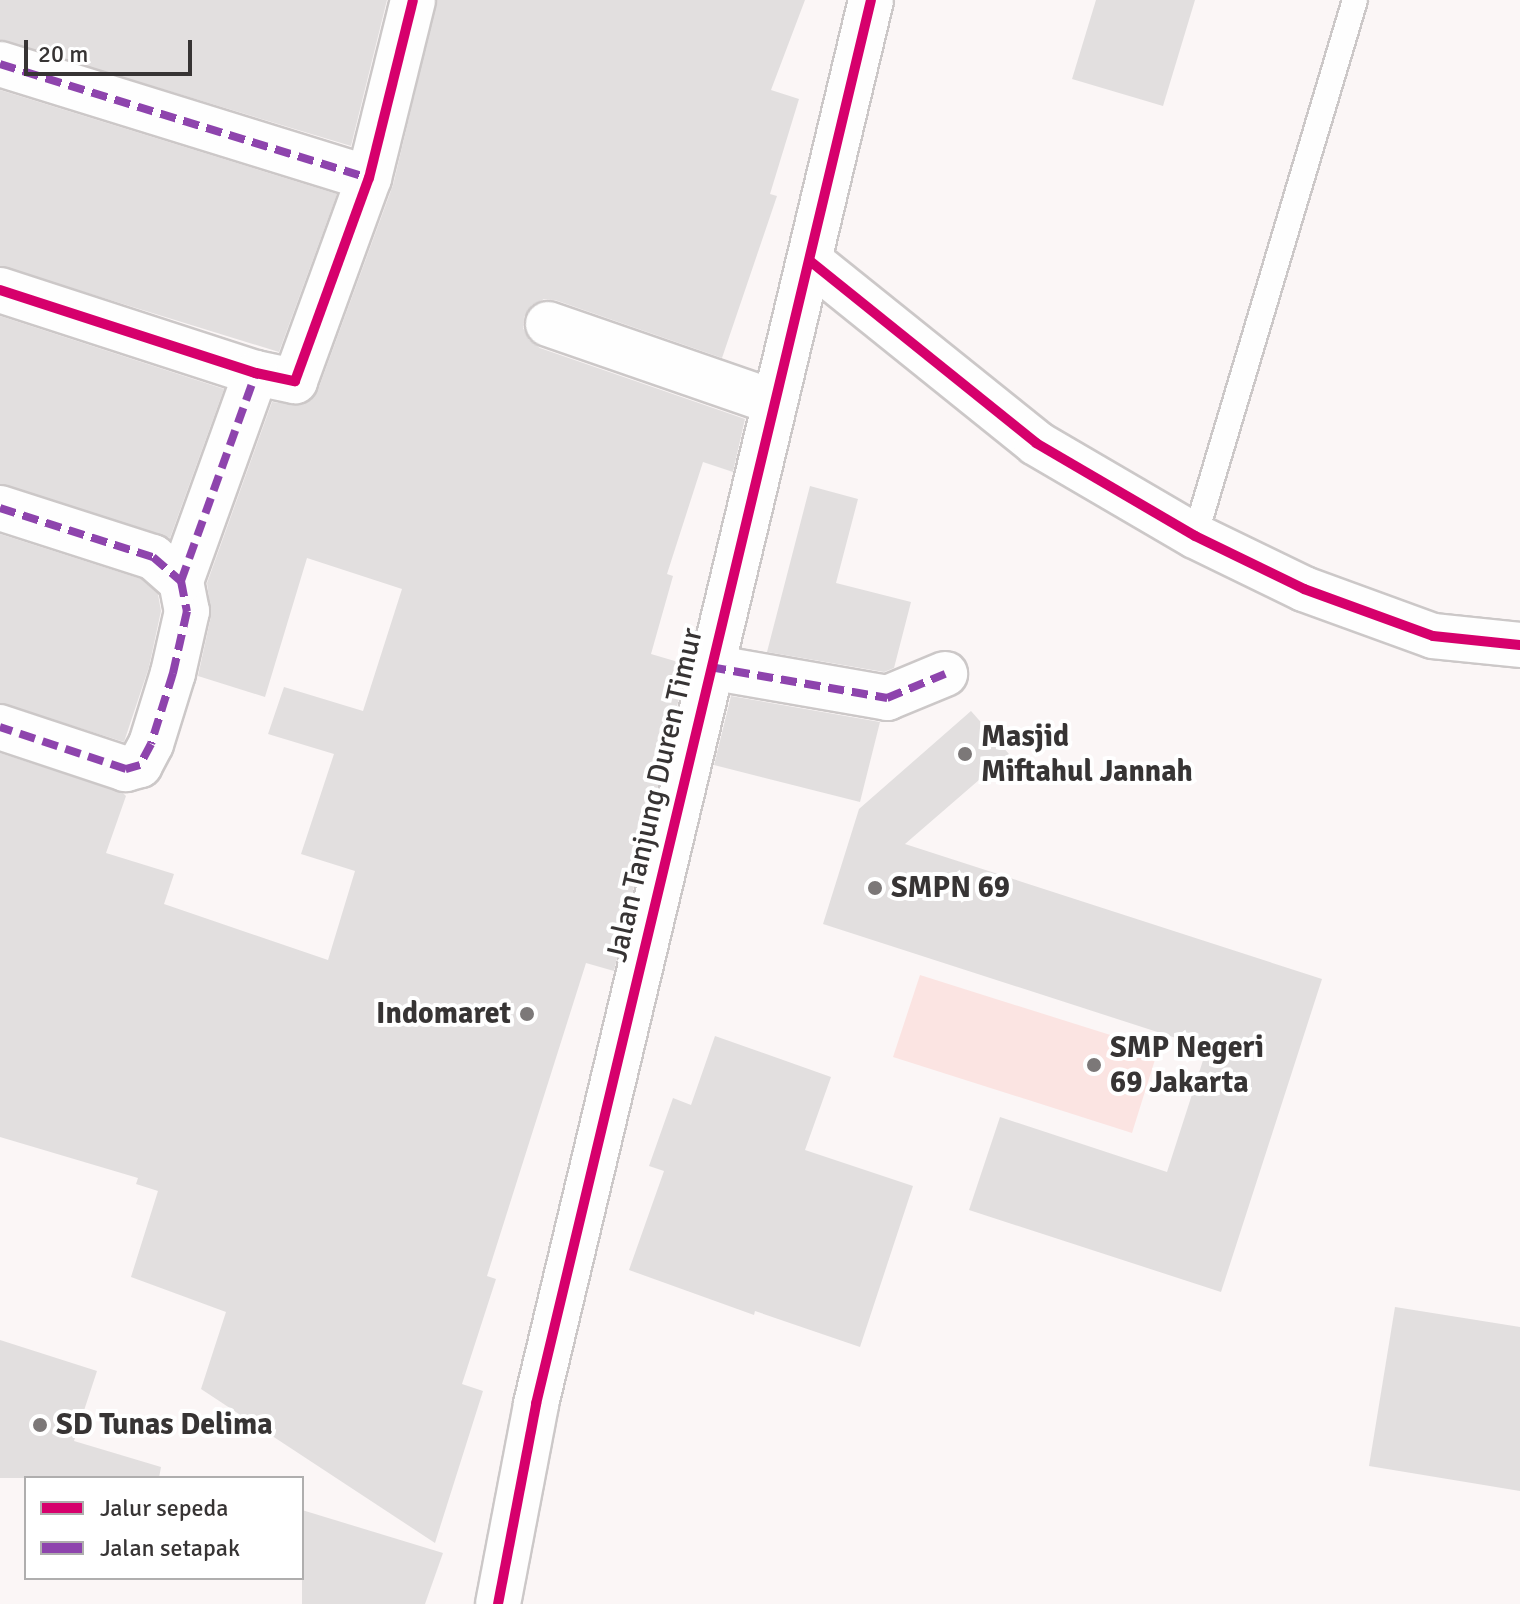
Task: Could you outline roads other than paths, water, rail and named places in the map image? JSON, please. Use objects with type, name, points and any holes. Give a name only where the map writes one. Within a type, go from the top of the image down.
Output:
[{"type":"street","points":[[0,290],[256,373],[295,381],[300,377],[369,178],[413,0]]},
{"type":"street","name":"Jalan Tanjung Duren Timur","points":[[498,1604],[536,1404],[871,0]]},
{"type":"street","points":[[0,64],[369,178]]},
{"type":"street","points":[[810,261],[1036,443],[1195,536],[1304,589],[1433,636],[1520,645]]},
{"type":"street","points":[[548,324],[773,402]]},
{"type":"street","points":[[0,727],[126,769],[140,765],[151,744],[173,673],[187,611],[181,581],[256,373]]},
{"type":"street","points":[[0,508],[153,557],[181,581]]},
{"type":"street","points":[[710,667],[887,698],[945,674]]},
{"type":"lane","points":[[1195,536],[1355,0]]},
{"type":"place","name":"Masjid Miftahul Jannah","points":[[965,754]]},
{"type":"place","name":"SMPN 69","points":[[875,888]]},
{"type":"place","name":"Indomaret","points":[[527,1014]]},
{"type":"place","name":"SMP Negeri 69 Jakarta","points":[[1094,1065]]},
{"type":"place","name":"SD Tunas Delima","points":[[40,1425]]}]
